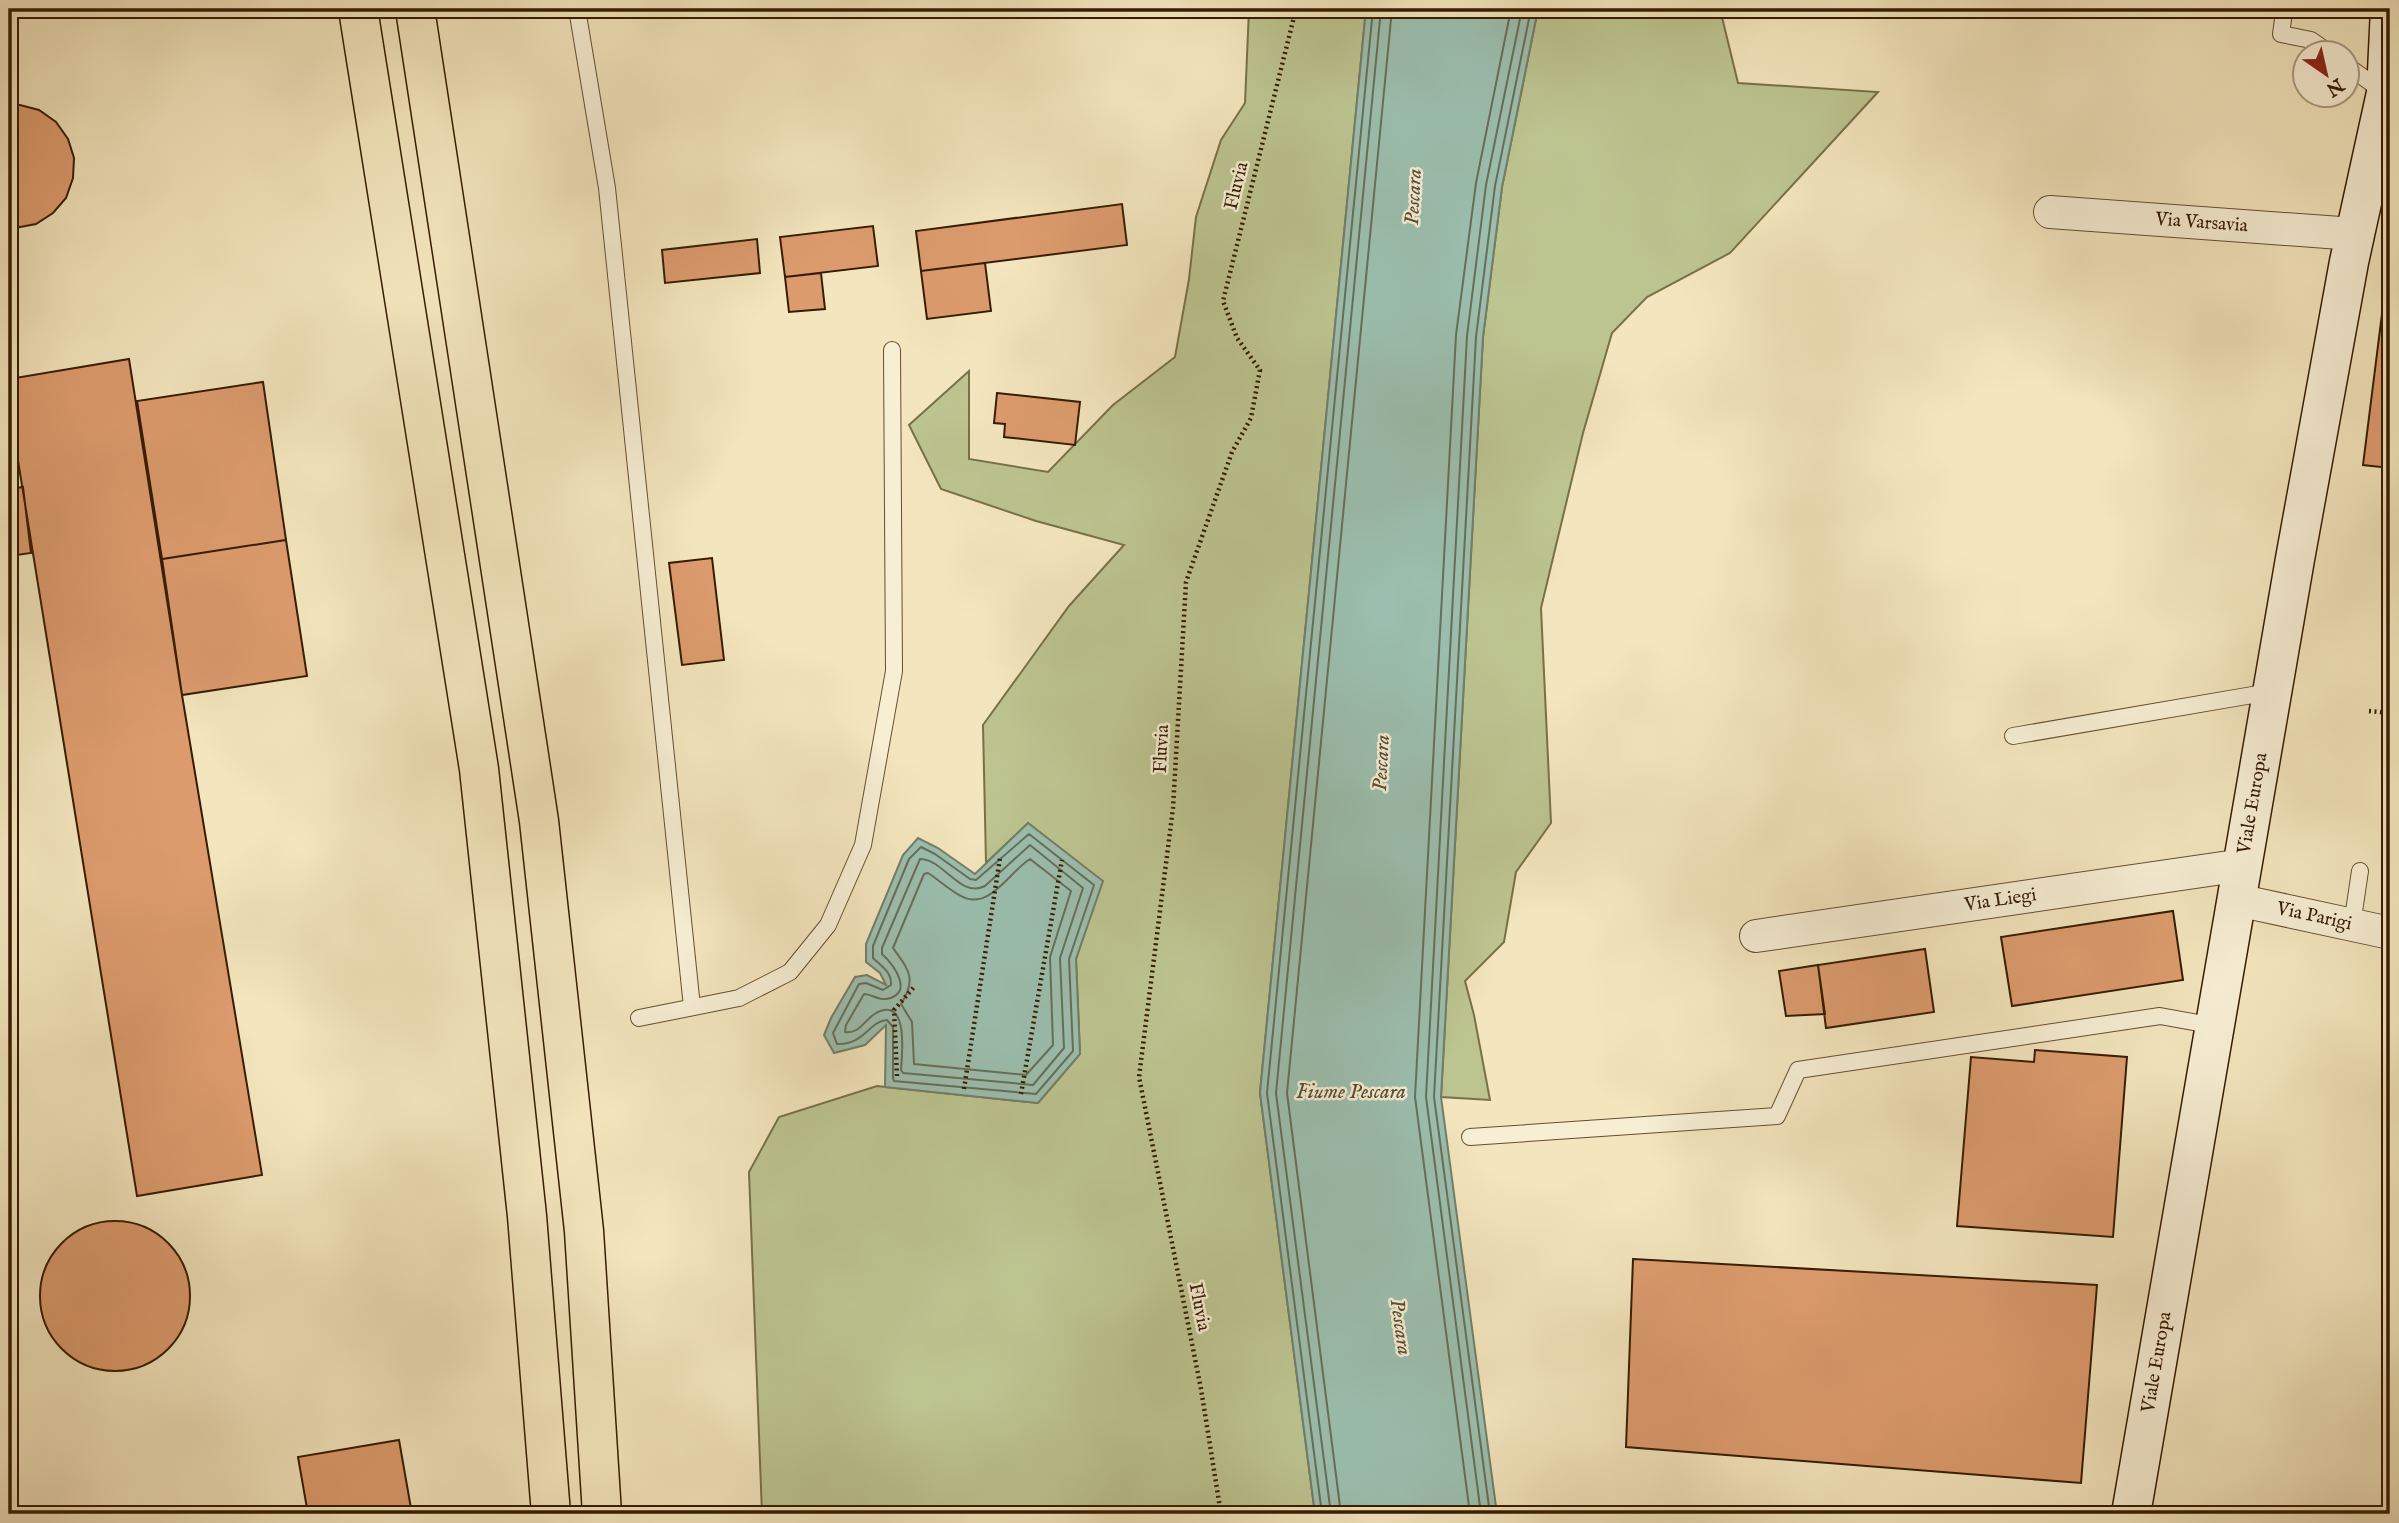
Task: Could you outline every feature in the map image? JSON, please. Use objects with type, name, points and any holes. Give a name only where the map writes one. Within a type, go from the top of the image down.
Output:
[{"type":"highway","points":[[358,9],[479,769],[527,1216],[551,1514]]},
{"type":"highway","points":[[415,9],[539,821],[584,1231],[602,1514]]},
{"type":"main road","name":"Viale Europa","points":[[2131,1514],[2295,559],[2354,234],[2389,91],[2390,9]]},
{"type":"street","name":"Via Varsavia","points":[[2050,212],[2354,234]]},
{"type":"street","name":"Via Parigi","points":[[2240,883],[2352,925],[2390,933]]},
{"type":"street","name":"Via Liegi","points":[[1756,936],[2240,883]]},
{"type":"lane","points":[[577,9],[607,188],[692,1007]]},
{"type":"lane","points":[[2284,12],[2281,34],[2301,38]]},
{"type":"lane","points":[[2360,73],[2389,91]]},
{"type":"lane","points":[[639,1018],[739,998],[790,972],[828,925],[863,845],[894,671],[892,350]]},
{"type":"lane","points":[[2013,736],[2273,691]]},
{"type":"lane","points":[[2352,925],[2360,871]]},
{"type":"lane","points":[[1470,1137],[1777,1116],[1798,1070],[2160,1016],[2215,1027]]},
{"type":"path","name":"Fluvia","points":[[1222,1514],[1201,1389],[1139,1077],[1173,808],[1186,582],[1232,452],[1251,418],[1260,370],[1237,338],[1223,301],[1296,9]]},
{"type":"path","points":[[2370,711],[2390,713]]},
{"type":"path","points":[[964,1089],[1000,858]]},
{"type":"path","points":[[1021,1094],[1062,860]]},
{"type":"path","points":[[897,1076],[894,1010],[914,987]]},
{"type":"green space","points":[[1249,9],[1366,9],[1260,1093],[1315,1514],[762,1514],[749,1172],[779,1117],[877,1086],[1038,1103],[1080,1054],[1076,959],[1102,881],[1028,823],[986,863],[983,725],[1069,606],[1124,545],[1036,521],[941,489],[909,425],[969,371],[969,459],[1048,472],[1113,405],[1175,357],[1189,279],[1196,217],[1221,140],[1245,103]]},
{"type":"green space","points":[[1538,9],[1720,9],[1738,83],[1878,92],[1730,253],[1647,297],[1612,333],[1583,433],[1541,608],[1551,823],[1516,872],[1504,942],[1465,981],[1490,1100],[1441,1097],[1483,337],[1502,187]]},
{"type":"water","name":"Fiume Pescara","points":[[1366,9],[1538,9],[1502,187],[1483,337],[1441,1097],[1497,1514],[1315,1514],[1260,1093]]},
{"type":"water","points":[[1028,823],[1103,881],[1076,959],[1080,1054],[1038,1103],[885,1087],[886,1025],[865,1045],[834,1053],[824,1035],[855,977],[867,975],[886,985],[880,973],[866,962],[866,944],[903,855],[918,838],[938,848],[975,874]]},
{"type":"building","points":[[2284,9],[2321,9],[2320,13]]},
{"type":"building","points":[[9,105],[39,110],[56,122],[68,139],[74,158],[73,178],[66,198],[53,213],[36,224],[15,228],[9,227]]},
{"type":"building","points":[[1122,204],[1127,245],[921,271],[916,231]]},
{"type":"building","points":[[873,226],[878,266],[785,277],[780,237]]},
{"type":"building","points":[[757,239],[760,273],[665,283],[662,250]]},
{"type":"building","points":[[985,263],[991,311],[927,319],[921,271]]},
{"type":"building","points":[[821,273],[825,309],[789,312],[785,277]]},
{"type":"building","points":[[2384,298],[2390,299],[2390,468],[2363,465]]},
{"type":"building","points":[[129,359],[262,1175],[137,1196],[9,405],[9,379]]},
{"type":"building","points":[[263,382],[286,540],[162,559],[137,401]]},
{"type":"building","points":[[997,393],[1080,402],[1075,445],[1004,437],[1005,424],[994,423]]},
{"type":"building","points":[[23,487],[31,553],[9,556],[9,489]]},
{"type":"building","points":[[286,540],[307,676],[182,695],[162,559]]},
{"type":"building","points":[[712,558],[724,660],[682,665],[669,563]]},
{"type":"building","points":[[2173,911],[2183,980],[2012,1006],[2001,937]]},
{"type":"building","points":[[1925,949],[1934,1012],[1826,1028],[1818,965]]},
{"type":"building","points":[[1818,965],[1825,1014],[1786,1016],[1779,971]]},
{"type":"building","points":[[2035,1050],[2127,1057],[2113,1237],[1957,1226],[1971,1057],[2034,1062]]},
{"type":"building","points":[[115,1221],[144,1227],[168,1243],[184,1267],[190,1296],[184,1325],[168,1349],[144,1365],[115,1371],[86,1365],[62,1349],[46,1325],[40,1296],[46,1267],[62,1243],[86,1227]]},
{"type":"building","points":[[1633,1259],[2097,1285],[2081,1483],[1626,1447]]},
{"type":"building","points":[[399,1440],[412,1514],[308,1514],[298,1457]]},
{"type":"water label","name":"Pescara","points":[[1414,197]]},
{"type":"water label","name":"Pescara","points":[[1382,763]]},
{"type":"water label","name":"Pescara","points":[[1400,1327]]}]
